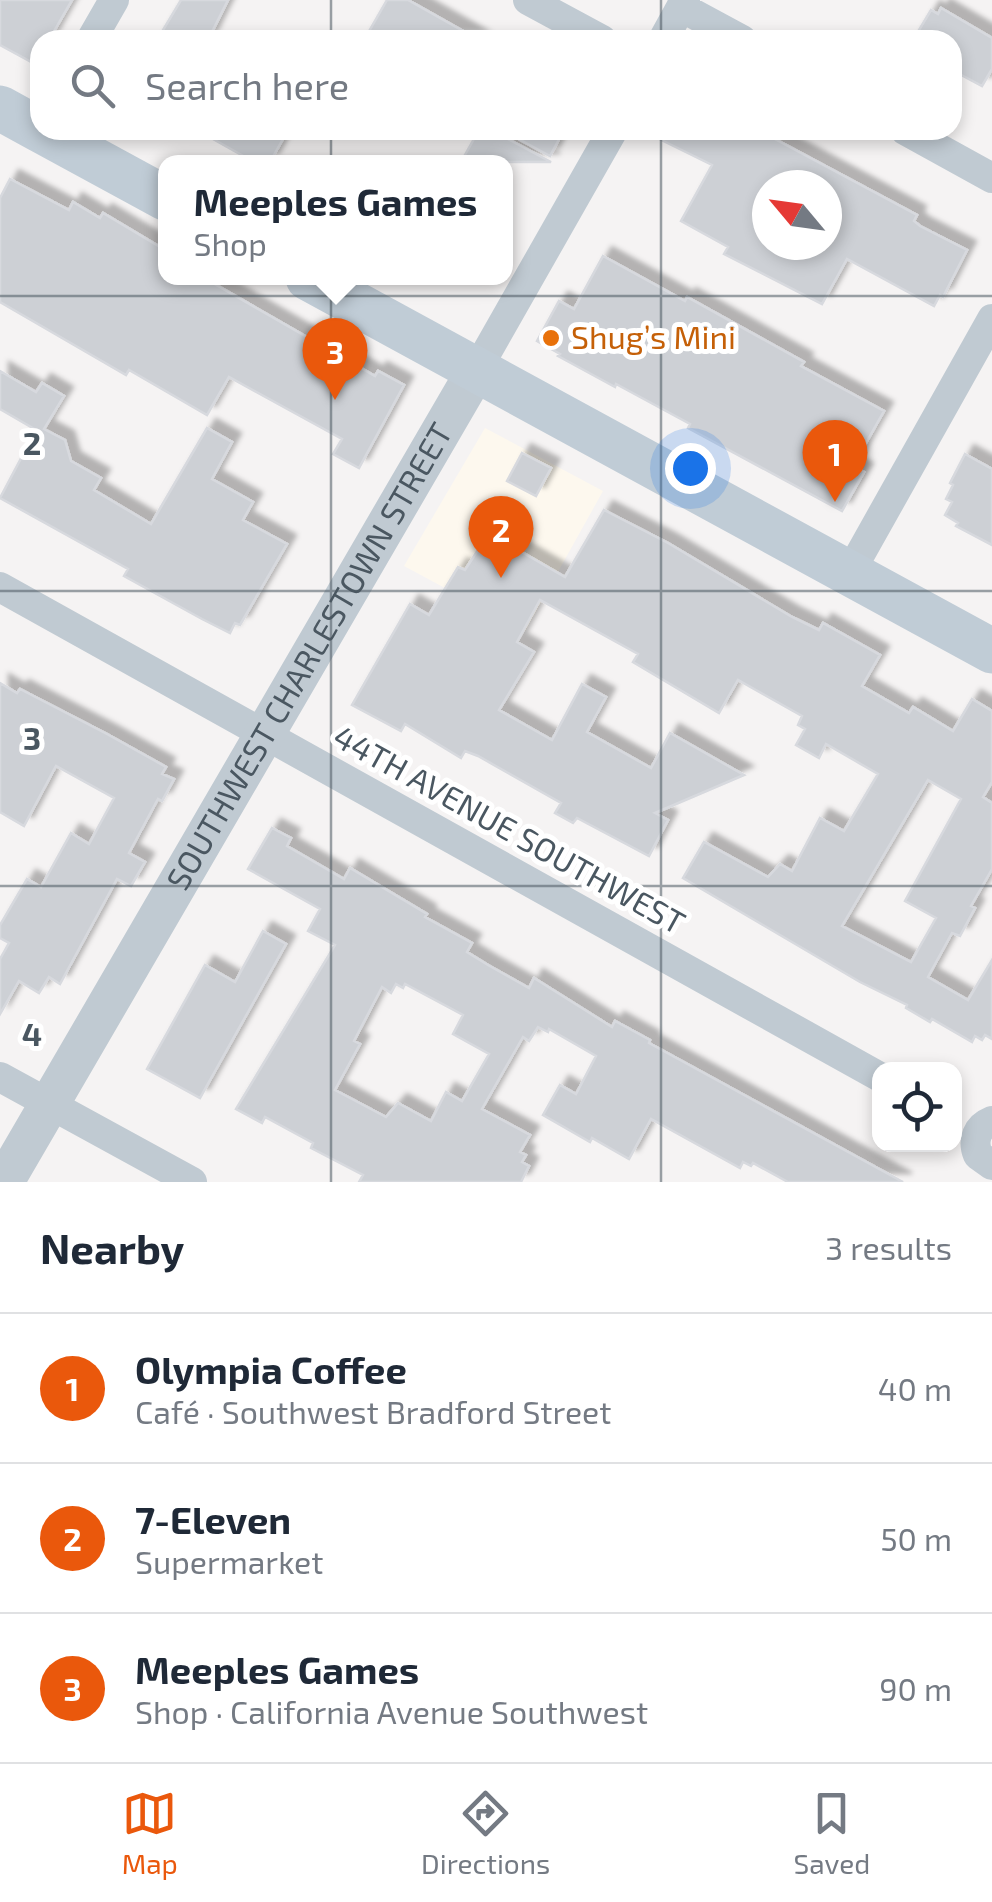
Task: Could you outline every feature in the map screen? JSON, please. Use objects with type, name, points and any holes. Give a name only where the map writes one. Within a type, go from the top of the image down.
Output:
[{"type":"main road","points":[[0,108],[30,124]]},
{"type":"main road","points":[[59,140],[158,194]]},
{"type":"main road","points":[[321,285],[992,652]]},
{"type":"street","points":[[97,30],[114,0]]},
{"type":"street","points":[[528,0],[584,30]]},
{"type":"street","points":[[668,30],[683,3],[726,30]]},
{"type":"street","name":"SOUTHWEST CHARLESTOWN STREET","points":[[4,1182],[606,140]]},
{"type":"street","points":[[923,140],[992,178]]},
{"type":"street","points":[[850,574],[992,319]]},
{"type":"street","name":"44TH AVENUE SOUTHWEST","points":[[0,587],[872,1073]]},
{"type":"street","points":[[0,1076],[192,1182]]},
{"type":"shaded area","points":[[485,428],[603,491],[525,631],[404,566]]},
{"type":"building","points":[[0,0],[72,0],[55,30],[30,30],[30,61],[0,45]]},
{"type":"building","points":[[181,0],[228,0],[213,30],[163,30]]},
{"type":"building","points":[[387,0],[408,0],[461,30],[370,30]]},
{"type":"building","points":[[941,8],[992,38],[992,69],[982,86],[962,75],[962,30],[919,30],[931,10],[938,14]]},
{"type":"building","points":[[215,140],[282,140],[274,155],[242,155]]},
{"type":"building","points":[[473,140],[510,140],[551,162],[513,162],[513,155],[465,155]]},
{"type":"building","points":[[520,140],[559,140],[550,156]]},
{"type":"building","points":[[661,140],[777,140],[833,170],[752,170],[752,260],[842,260],[842,175],[917,215],[914,221],[920,226],[967,250],[943,297],[940,295],[934,306],[847,259],[822,304],[724,254],[728,247],[681,221],[712,165]]},
{"type":"building","points":[[10,179],[69,210],[73,202],[100,218],[103,213],[158,246],[158,285],[216,285],[375,376],[378,371],[404,385],[359,468],[333,454],[342,439],[229,377],[207,415],[129,370],[126,375],[0,302],[0,198]]},
{"type":"building","points":[[603,256],[685,301],[687,297],[884,411],[853,466],[864,472],[842,511],[537,341],[559,301],[574,309]]},
{"type":"building","points":[[0,371],[36,392],[42,383],[64,396],[44,429],[65,440],[71,461],[101,478],[94,490],[151,524],[207,428],[232,442],[212,479],[253,502],[243,520],[287,544],[240,625],[235,623],[230,633],[202,619],[124,576],[128,569],[0,498],[36,430],[0,409]]},
{"type":"building","points":[[522,453],[551,468],[536,496],[507,481]]},
{"type":"building","points":[[965,454],[992,469],[992,545],[956,526],[958,523],[945,515],[952,502],[946,499],[953,485],[950,483]]},
{"type":"building","points":[[604,510],[792,617],[819,630],[823,623],[880,655],[862,686],[909,713],[913,707],[953,731],[972,699],[992,711],[992,782],[983,797],[992,803],[992,869],[971,906],[975,908],[960,936],[952,933],[928,977],[968,1000],[992,960],[992,1039],[975,1036],[972,1042],[932,1019],[930,1022],[906,1008],[907,1005],[860,982],[683,878],[704,842],[768,877],[780,864],[792,871],[820,818],[844,831],[878,774],[826,744],[819,758],[796,745],[805,729],[798,725],[802,716],[738,680],[719,713],[633,662],[638,654],[540,600],[517,642],[534,652],[499,710],[552,740],[582,684],[606,697],[587,732],[651,768],[670,733],[744,775],[655,813],[668,820],[649,856],[577,818],[573,823],[555,813],[561,803],[478,756],[465,751],[461,758],[405,724],[401,731],[352,705],[410,604],[429,615],[458,567],[465,570],[489,533],[565,577]],"holes":[[[928,780],[961,799],[905,901],[936,918],[911,962],[842,926]]]},
{"type":"building","points":[[0,683],[17,693],[20,689],[107,734],[166,767],[162,774],[174,779],[162,801],[158,799],[129,853],[145,862],[131,886],[117,879],[60,984],[49,977],[39,993],[19,981],[0,1014],[0,959],[9,943],[0,938],[0,925],[27,879],[41,887],[71,833],[89,844],[114,798],[56,766],[24,826],[0,812]]},
{"type":"building","points":[[272,828],[291,838],[287,846],[344,879],[350,868],[427,914],[425,917],[472,943],[467,952],[488,965],[529,988],[534,978],[612,1027],[615,1021],[903,1182],[788,1182],[753,1163],[751,1166],[743,1162],[740,1168],[651,1119],[629,1159],[543,1115],[560,1085],[576,1094],[596,1056],[549,1029],[548,1032],[538,1027],[529,1041],[523,1037],[482,1109],[530,1135],[520,1152],[526,1155],[522,1162],[529,1166],[521,1182],[359,1182],[363,1175],[311,1148],[313,1143],[265,1117],[262,1123],[236,1109],[335,945],[308,931],[320,909],[248,869]],"holes":[[[396,984],[403,988],[405,984],[463,1015],[453,1034],[489,1054],[462,1101],[446,1092],[431,1121],[398,1103],[386,1117],[335,1090],[360,1044],[354,1041],[382,987],[391,993]]]},
{"type":"building","points":[[263,931],[286,944],[200,1098],[147,1069],[205,965],[235,982]]},
{"type":"place","name":"Shug’s Mini","points":[[551,338]]},
{"type":"place","name":"Meeples Games","points":[[335,400]]},
{"type":"place","name":"Olympia Coffee","points":[[835,502]]},
{"type":"place","name":"7-Eleven","points":[[501,578]]}]
